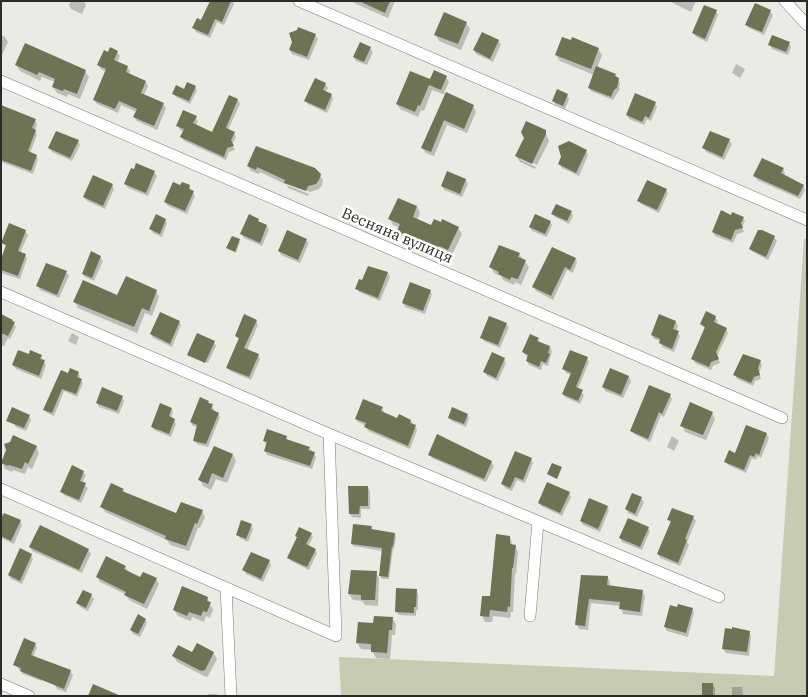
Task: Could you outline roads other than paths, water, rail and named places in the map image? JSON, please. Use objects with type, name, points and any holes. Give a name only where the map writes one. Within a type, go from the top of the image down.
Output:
[{"type":"street","points":[[300,1],[807,220]]},
{"type":"street","points":[[785,1],[807,24]]},
{"type":"street","name":"Весняна вулиця","points":[[1,81],[782,418]]},
{"type":"street","points":[[1,292],[329,434],[719,597]]},
{"type":"street","points":[[1,489],[336,636],[329,434]]},
{"type":"street","points":[[530,616],[538,522]]},
{"type":"street","points":[[226,588],[231,696]]},
{"type":"street","points":[[1,684],[29,696]]}]
